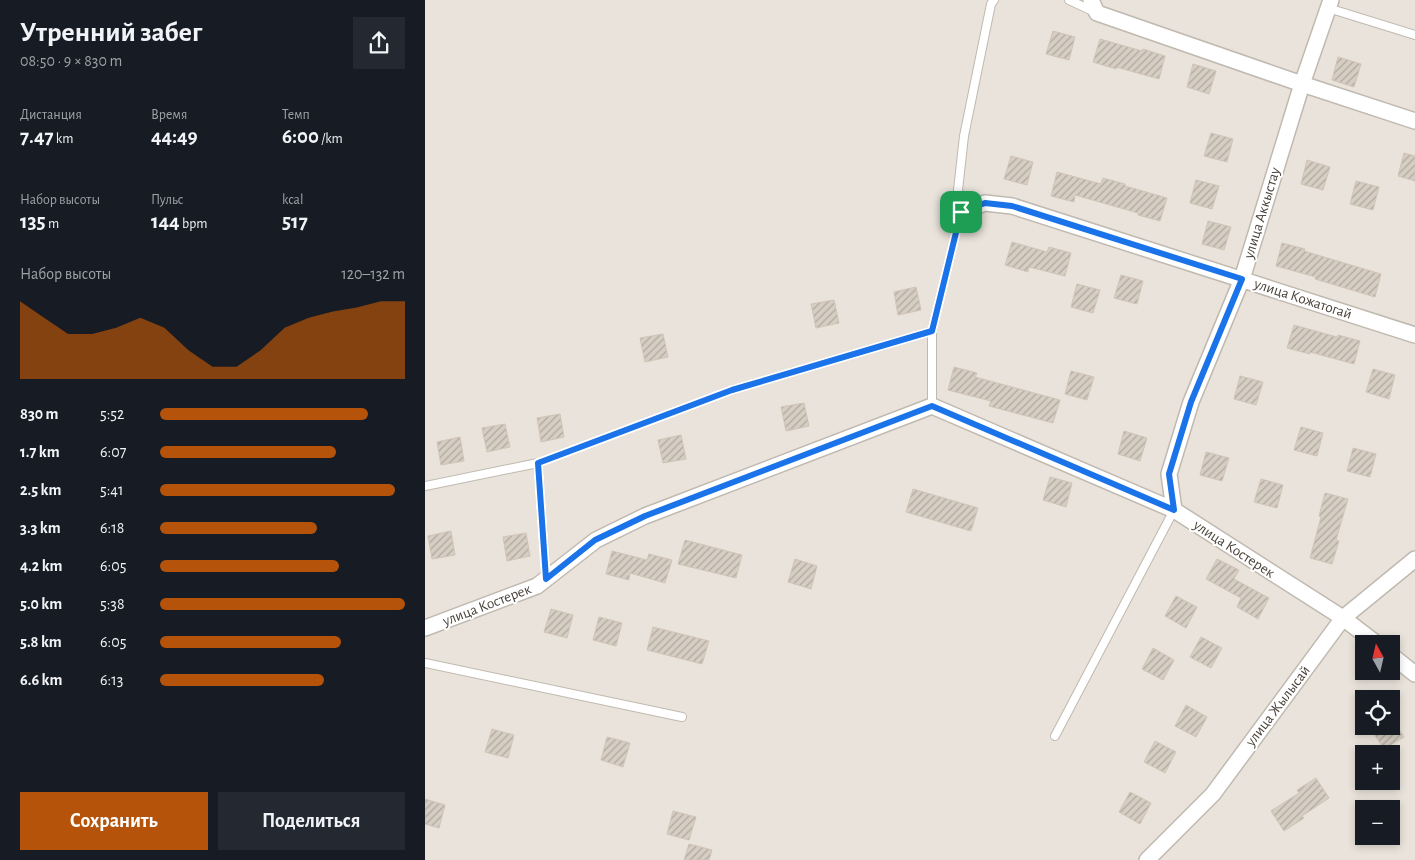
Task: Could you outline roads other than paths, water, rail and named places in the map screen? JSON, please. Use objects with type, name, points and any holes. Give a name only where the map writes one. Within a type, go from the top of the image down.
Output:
[{"type":"street","name":"улица Аккыстау","points":[[1174,510],[1169,474],[1191,402],[1242,279],[1302,84],[1329,4]]},
{"type":"street","points":[[1094,7],[1302,84],[1415,120]]},
{"type":"street","name":"улица Кожатогай","points":[[961,212],[985,203],[1012,206],[1415,335]]},
{"type":"street","name":"улица Костерек","points":[[425,628],[537,586],[595,540],[645,516],[932,406],[1174,510],[1343,618],[1365,635]]},
{"type":"street","name":"улица Жылысай","points":[[1147,860],[1213,794],[1343,618],[1415,559]]},
{"type":"street","points":[[1400,662],[1415,674]]},
{"type":"lane","points":[[932,406],[932,331],[961,212],[958,190],[964,136],[991,4],[994,0]]},
{"type":"lane","points":[[1069,0],[1094,7]]},
{"type":"lane","points":[[1329,4],[1415,35]]},
{"type":"lane","points":[[425,486],[538,463],[732,390],[932,331]]},
{"type":"lane","points":[[538,463],[546,579]]},
{"type":"lane","points":[[1055,736],[1174,510]]},
{"type":"lane","points":[[425,663],[682,717]]}]
